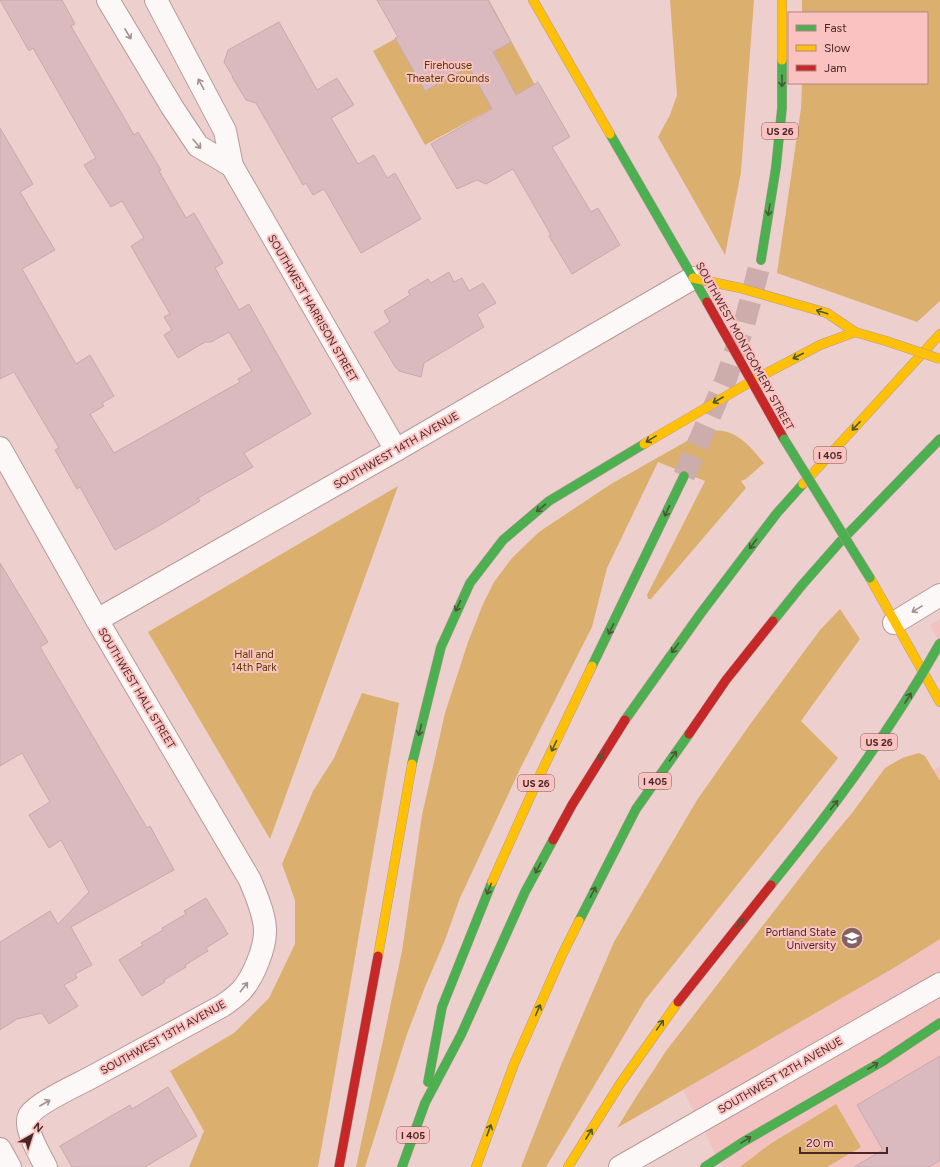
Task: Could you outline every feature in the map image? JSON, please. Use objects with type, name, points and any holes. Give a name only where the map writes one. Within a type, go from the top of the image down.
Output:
[{"type":"main road","name":"SOUTHWEST MONTGOMERY STREET","points":[[533,0],[694,278],[784,439],[870,578],[894,623],[940,702]]},
{"type":"main road","name":"US 26","points":[[760,260],[776,167],[782,108],[782,0]]},
{"type":"main road","points":[[694,278],[740,288],[827,313],[855,332],[940,357]]},
{"type":"main road","points":[[339,1167],[412,762],[441,647],[470,583],[503,540],[549,501],[752,381],[820,345],[855,332]]},
{"type":"main road","points":[[883,398],[940,334]]},
{"type":"main road","points":[[927,365],[940,357]]},
{"type":"main road","name":"I 405","points":[[402,1167],[424,1103],[460,1035],[525,892],[572,805],[613,737],[644,691],[701,613],[777,513],[883,398],[915,375]]},
{"type":"main road","name":"I 405","points":[[476,1167],[514,1064],[562,955],[636,809],[726,680],[802,585],[839,543],[940,439]]},
{"type":"main road","name":"US 26","points":[[424,1103],[442,1008],[492,882],[540,775],[684,476]]},
{"type":"main road","name":"US 26","points":[[568,1167],[620,1084],[668,1014],[837,801],[888,729],[927,667],[940,643]]},
{"type":"main road","points":[[705,1167],[752,1137],[839,1087],[940,1023]]},
{"type":"street","name":"SOUTHWEST HARRISON STREET","points":[[108,0],[198,146],[232,166]]},
{"type":"street","name":"SOUTHWEST HARRISON STREET","points":[[156,0],[225,131],[232,166],[396,450]]},
{"type":"street","name":"SOUTHWEST 14TH AVENUE","points":[[97,620],[694,278]]},
{"type":"street","name":"SOUTHWEST HALL STREET","points":[[0,448],[97,620],[250,880],[260,906],[265,930]]},
{"type":"street","points":[[894,623],[940,595]]},
{"type":"street","name":"SOUTHWEST 13TH AVENUE","points":[[46,1167],[28,1126],[28,1117],[37,1107],[222,1006],[232,999],[245,986],[255,967],[262,949],[265,930]]},
{"type":"street","name":"SOUTHWEST 12TH AVENUE","points":[[620,1167],[691,1125],[940,984]]},
{"type":"street","points":[[0,1149],[10,1167]]},
{"type":"shaded area","points":[[940,619],[940,643],[930,625]]},
{"type":"shaded area","name":"Portland State University","points":[[940,766],[940,1167],[722,1167],[666,1056],[860,820]]},
{"type":"green space","name":"Firehouse Theater Grounds","points":[[466,0],[489,0],[535,85],[425,145],[373,51]]},
{"type":"green space","points":[[670,0],[754,0],[741,172],[725,255],[658,137],[670,115],[677,95]]},
{"type":"green space","points":[[802,0],[940,0],[940,301],[917,322],[777,273],[801,108],[802,84],[928,84],[928,12],[802,12]]},
{"type":"green space","points":[[710,431],[721,431],[735,435],[746,443],[764,463],[746,479],[741,481],[746,488],[651,599],[648,599],[647,595],[705,481],[658,462],[607,568],[592,627],[520,769],[460,898],[445,940],[407,1034],[365,1167],[356,1167],[402,951],[422,815],[445,713],[468,642],[483,604],[494,582],[512,558],[539,532],[611,484],[694,437]]},
{"type":"green space","name":"Hall and 14th Park","points":[[398,486],[270,839],[148,632]]},
{"type":"green space","points":[[840,609],[860,639],[801,721],[838,758],[645,1000],[546,1167],[521,1167],[561,1065],[614,942],[697,800],[751,723],[820,630]]},
{"type":"green space","points":[[362,693],[399,703],[318,1167],[189,1167],[204,1131],[170,1071],[234,1033],[269,998],[295,944],[295,900],[282,864],[313,791],[334,758]]},
{"type":"green space","points":[[919,753],[925,756],[940,781],[940,939],[897,966],[617,1128],[666,1051],[822,849],[852,813],[885,768],[902,758]]},
{"type":"green space","points":[[836,1104],[861,1147],[827,1167],[740,1167],[770,1144]]},
{"type":"building","points":[[0,0],[62,0],[75,24],[71,26],[134,135],[138,132],[161,170],[159,171],[186,218],[194,213],[223,263],[215,268],[239,310],[249,304],[311,414],[244,453],[253,467],[198,498],[200,501],[115,550],[80,487],[77,489],[55,450],[59,448],[14,372],[0,379],[0,128],[33,184],[20,192],[55,250],[22,269],[76,364],[90,355],[114,396],[102,403],[104,406],[90,414],[114,453],[240,382],[238,379],[252,371],[229,332],[211,342],[205,342],[178,358],[164,335],[172,330],[164,317],[170,314],[131,246],[144,238],[122,201],[111,207],[84,165],[96,158],[33,48],[29,51]]},
{"type":"building","points":[[377,0],[488,0],[511,42],[493,52],[516,95],[538,82],[570,137],[552,147],[591,212],[598,208],[620,245],[572,274],[549,236],[551,235],[513,169],[486,184],[477,180],[457,189],[431,144],[492,109],[469,67],[425,91],[395,38],[398,37]]},
{"type":"building","points":[[279,22],[317,90],[337,78],[354,105],[331,118],[358,164],[374,155],[387,178],[395,173],[421,219],[361,253],[324,189],[313,195],[306,183],[303,185],[256,103],[246,100],[224,62],[228,50]]},
{"type":"building","points":[[449,272],[454,282],[462,278],[469,291],[483,283],[496,303],[477,314],[484,327],[424,363],[421,377],[399,371],[374,332],[390,322],[384,311],[410,295],[408,291],[428,279],[431,283]]},
{"type":"building","points":[[0,563],[48,642],[40,647],[147,828],[150,826],[174,870],[71,927],[92,965],[75,974],[77,978],[64,985],[78,1006],[49,1024],[42,1013],[17,1019],[0,1030],[0,942],[50,911],[58,924],[89,892],[61,840],[49,848],[29,815],[50,802],[22,753],[0,766]]},
{"type":"building","points":[[206,898],[228,934],[206,948],[208,951],[185,965],[186,967],[164,980],[165,982],[142,996],[119,960],[143,945],[141,943],[163,930],[162,928],[186,914],[184,911]]},
{"type":"building","points":[[940,1056],[940,1160],[929,1167],[854,1167],[883,1150],[857,1105]]},
{"type":"building","points":[[168,1087],[197,1136],[145,1167],[72,1167],[60,1146],[130,1105],[132,1109]]},
{"type":"tunnel","points":[[684,476],[726,379],[744,325],[761,260]]},
{"type":"traffic: fast","points":[[761,260],[776,167],[782,108],[782,60]]},
{"type":"traffic: fast","points":[[610,134],[707,302]]},
{"type":"traffic: fast","points":[[784,439],[870,578]]},
{"type":"traffic: fast","points":[[773,621],[839,543],[940,439]]},
{"type":"traffic: fast","points":[[412,764],[441,647],[470,583],[503,540],[549,501],[644,444]]},
{"type":"traffic: fast","points":[[592,666],[684,476]]},
{"type":"traffic: fast","points":[[625,720],[701,613],[777,513],[803,484]]},
{"type":"traffic: fast","points":[[810,836],[879,742],[940,643]]},
{"type":"traffic: fast","points":[[579,921],[636,809],[689,734]]},
{"type":"traffic: fast","points":[[771,885],[810,836]]},
{"type":"traffic: fast","points":[[402,1167],[425,1103],[461,1035],[525,892],[553,840]]},
{"type":"traffic: fast","points":[[428,1082],[442,1007],[492,882]]},
{"type":"traffic: fast","points":[[705,1167],[743,1142],[883,1061],[940,1023]]},
{"type":"traffic: slow","points":[[533,0],[610,134]]},
{"type":"traffic: slow","points":[[782,0],[782,60]]},
{"type":"traffic: slow","points":[[693,278],[740,288],[827,313],[855,332]]},
{"type":"traffic: slow","points":[[752,381],[820,345],[855,332],[886,341]]},
{"type":"traffic: slow","points":[[803,484],[940,334]]},
{"type":"traffic: slow","points":[[886,341],[940,359]]},
{"type":"traffic: slow","points":[[644,444],[752,381]]},
{"type":"traffic: slow","points":[[870,578],[940,702]]},
{"type":"traffic: slow","points":[[492,882],[540,775],[592,666]]},
{"type":"traffic: slow","points":[[378,956],[412,764]]},
{"type":"traffic: slow","points":[[476,1167],[514,1064],[562,955],[579,921]]},
{"type":"traffic: slow","points":[[568,1167],[620,1084],[678,1002]]},
{"type":"traffic: jam","points":[[707,302],[784,439]]},
{"type":"traffic: jam","points":[[689,734],[726,680],[773,621]]},
{"type":"traffic: jam","points":[[553,840],[572,805],[625,720]]},
{"type":"traffic: jam","points":[[678,1002],[771,885]]},
{"type":"traffic: jam","points":[[339,1167],[378,956]]},
{"type":"place","name":"Portland State University","points":[[852,938]]}]
